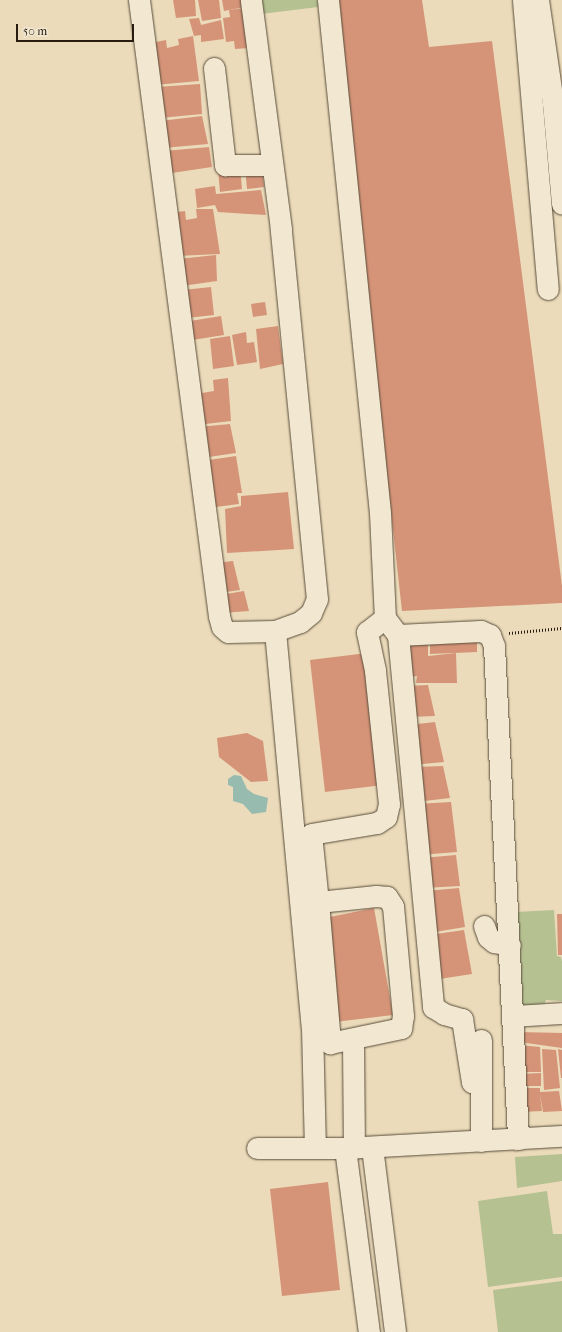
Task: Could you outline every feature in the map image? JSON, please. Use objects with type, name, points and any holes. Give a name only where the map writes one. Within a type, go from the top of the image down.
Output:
[{"type":"street","points":[[139,0],[219,616],[222,627],[228,632],[275,631],[300,622],[311,613],[317,599],[272,165],[251,0]]},
{"type":"street","points":[[328,0],[380,513],[385,618],[398,635],[433,1007],[444,1014],[462,1019],[472,1082],[481,1085]]},
{"type":"street","points":[[523,0],[548,289]]},
{"type":"street","points":[[538,0],[553,103],[562,204]]},
{"type":"street","points":[[214,68],[225,165],[272,165]]},
{"type":"street","points":[[318,902],[376,896],[387,897],[393,906],[403,1016],[401,1028],[353,1040],[330,1042],[318,902],[310,834],[377,823],[386,817],[389,804],[375,670],[367,632],[385,618]]},
{"type":"street","points":[[398,635],[481,630],[490,635],[494,646],[510,945],[518,1139]]},
{"type":"street","points":[[275,631],[312,1027],[315,1148]]},
{"type":"street","points":[[484,926],[488,936],[494,942],[510,945]]},
{"type":"street","points":[[513,1016],[562,1014]]},
{"type":"street","points":[[353,1040],[357,1148],[369,1332]]},
{"type":"street","points":[[481,1040],[481,1141]]},
{"type":"street","points":[[257,1148],[357,1148],[562,1136]]},
{"type":"street","points":[[357,1148],[395,1332]]},
{"type":"path","points":[[490,635],[562,628]]},
{"type":"green space","points":[[258,0],[317,0],[318,7],[261,14]]},
{"type":"green space","points":[[554,910],[557,956],[561,957],[562,961],[562,1001],[546,1000],[544,1006],[522,1005],[522,992],[518,991],[515,912]]},
{"type":"green space","points":[[562,1154],[562,1181],[517,1188],[515,1157]]},
{"type":"green space","points":[[547,1191],[553,1234],[562,1234],[562,1277],[488,1287],[478,1201]]},
{"type":"green space","points":[[562,1281],[562,1332],[498,1332],[493,1290]]},
{"type":"water","points":[[234,775],[241,776],[247,789],[254,794],[268,798],[266,812],[252,814],[243,804],[233,801],[233,787],[228,785],[228,779]]},
{"type":"building","points":[[173,0],[195,0],[196,16],[176,18]]},
{"type":"building","points":[[198,0],[219,0],[221,18],[202,21]]},
{"type":"building","points":[[222,0],[244,0],[245,7],[224,11]]},
{"type":"building","points":[[334,0],[422,0],[429,47],[492,41],[562,586],[562,603],[402,611]]},
{"type":"building","points":[[244,8],[249,48],[235,49],[234,41],[226,42],[223,18],[230,17],[229,10]]},
{"type":"building","points":[[199,18],[201,25],[221,20],[224,39],[201,42],[201,35],[194,36],[189,19]]},
{"type":"building","points":[[193,36],[199,81],[155,85],[151,43],[166,40],[167,48],[179,45],[178,39]]},
{"type":"building","points":[[200,84],[202,114],[160,118],[157,87]]},
{"type":"building","points":[[202,116],[208,144],[163,148],[160,121]]},
{"type":"building","points":[[209,147],[212,167],[165,174],[164,151]]},
{"type":"building","points":[[240,167],[242,189],[220,192],[218,169]]},
{"type":"building","points":[[245,167],[262,167],[264,187],[247,189]]},
{"type":"building","points":[[215,186],[216,194],[261,190],[266,215],[218,212],[215,205],[197,208],[195,189]]},
{"type":"building","points":[[196,209],[213,209],[220,254],[176,256],[170,213],[185,211],[186,220],[197,218]]},
{"type":"building","points":[[216,255],[217,281],[182,286],[178,259]]},
{"type":"building","points":[[211,287],[214,315],[187,318],[183,290]]},
{"type":"building","points":[[265,302],[267,315],[253,317],[251,304]]},
{"type":"building","points":[[221,316],[224,335],[186,341],[184,322]]},
{"type":"building","points":[[278,326],[283,364],[260,369],[256,329]]},
{"type":"building","points":[[246,332],[247,343],[254,342],[257,362],[237,365],[232,335]]},
{"type":"building","points":[[230,336],[234,366],[213,369],[210,339]]},
{"type":"building","points":[[228,378],[231,421],[197,425],[193,384],[200,383],[202,393],[214,391],[213,380]]},
{"type":"building","points":[[230,424],[236,453],[202,458],[198,427]]},
{"type":"building","points":[[236,456],[242,493],[237,493],[239,504],[208,508],[202,461]]},
{"type":"building","points":[[288,492],[294,549],[227,553],[225,509],[241,506],[241,496]]},
{"type":"building","points":[[233,561],[240,590],[219,593],[215,563]]},
{"type":"building","points":[[244,591],[249,611],[222,613],[220,595]]},
{"type":"building","points":[[477,634],[477,652],[430,654],[430,638]]},
{"type":"building","points":[[428,636],[428,656],[456,653],[457,683],[416,683],[417,676],[405,678],[402,638]]},
{"type":"building","points":[[367,653],[383,785],[325,792],[310,660]]},
{"type":"building","points":[[428,685],[435,716],[408,717],[406,686]]},
{"type":"building","points":[[435,722],[444,762],[412,765],[409,725]]},
{"type":"building","points":[[247,733],[263,741],[268,781],[251,782],[219,757],[217,738]]},
{"type":"building","points":[[443,766],[450,798],[416,802],[416,767]]},
{"type":"building","points":[[451,802],[457,852],[420,855],[417,804]]},
{"type":"building","points":[[456,855],[460,886],[424,888],[422,858]]},
{"type":"building","points":[[459,888],[465,927],[429,933],[426,891]]},
{"type":"building","points":[[374,908],[393,1015],[335,1022],[325,918]]},
{"type":"building","points":[[557,914],[562,914],[562,955],[558,955]]},
{"type":"building","points":[[464,930],[472,974],[433,980],[429,935]]},
{"type":"building","points":[[518,1032],[562,1033],[562,1048],[519,1042]]},
{"type":"building","points":[[519,1045],[540,1047],[541,1072],[519,1072]]},
{"type":"building","points":[[542,1049],[556,1050],[560,1088],[544,1090]]},
{"type":"building","points":[[558,1049],[562,1050],[562,1078],[561,1078]]},
{"type":"building","points":[[541,1073],[541,1086],[521,1086],[519,1074]]},
{"type":"building","points":[[520,1088],[540,1088],[540,1092],[559,1091],[562,1111],[543,1112],[540,1094],[542,1111],[521,1112]]},
{"type":"building","points":[[328,1182],[340,1290],[282,1296],[270,1189]]}]
